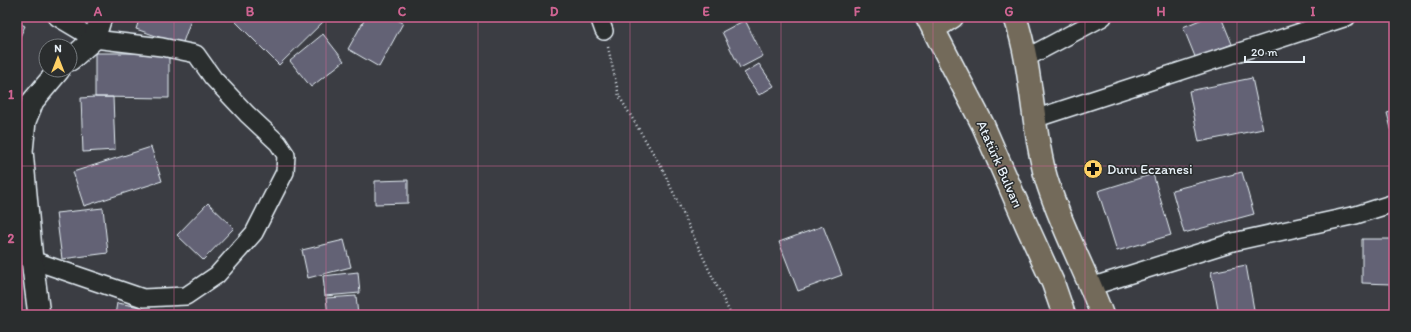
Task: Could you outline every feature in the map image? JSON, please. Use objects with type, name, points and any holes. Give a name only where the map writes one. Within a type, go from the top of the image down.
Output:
[{"type":"highway","points":[[930,23],[952,17]]},
{"type":"highway","points":[[1015,17],[1026,58],[1039,150],[1051,192],[1102,315]]},
{"type":"highway","name":"Atatürk Bulvarı","points":[[930,23],[984,125],[1027,226],[1053,282],[1064,315]]},
{"type":"street","points":[[32,260],[143,298],[186,296],[217,275],[254,233],[285,172],[286,154],[278,143],[247,114],[213,78],[196,54],[162,47],[94,39],[57,17]]},
{"type":"street","points":[[78,53],[94,39],[101,17]]},
{"type":"street","points":[[1026,58],[1103,17]]},
{"type":"street","points":[[1034,119],[1347,17]]},
{"type":"street","points":[[39,315],[32,260],[22,151],[25,121],[33,101],[52,78]]},
{"type":"street","points":[[1090,287],[1233,242],[1356,215],[1394,203]]},
{"type":"path","points":[[602,24],[619,96],[662,168],[731,315]]},
{"type":"building","points":[[140,17],[192,17],[182,45],[136,29]]},
{"type":"building","points":[[239,17],[328,17],[279,65],[235,21]]},
{"type":"building","points":[[366,17],[392,17],[403,23],[379,67],[348,49]]},
{"type":"building","points":[[1207,17],[1221,17],[1232,44],[1196,59],[1183,27]]},
{"type":"building","points":[[745,20],[763,56],[740,68],[722,32]]},
{"type":"building","points":[[17,22],[25,26],[17,43]]},
{"type":"building","points":[[323,34],[344,61],[311,87],[290,61]]},
{"type":"building","points":[[95,53],[169,53],[169,98],[95,97]]},
{"type":"building","points":[[759,64],[774,86],[759,95],[744,73]]},
{"type":"building","points":[[1252,78],[1263,129],[1199,142],[1189,91]]},
{"type":"building","points":[[113,97],[115,150],[83,152],[81,98]]},
{"type":"building","points":[[1394,111],[1394,140],[1387,113]]},
{"type":"building","points":[[151,147],[162,181],[84,206],[73,172]]},
{"type":"building","points":[[1242,172],[1254,214],[1184,233],[1172,190]]},
{"type":"building","points":[[1153,174],[1171,235],[1117,251],[1098,191]]},
{"type":"building","points":[[408,180],[408,203],[375,204],[375,181]]},
{"type":"building","points":[[208,203],[234,228],[203,260],[177,235]]},
{"type":"building","points":[[103,208],[108,253],[62,259],[56,213]]},
{"type":"building","points":[[823,226],[842,275],[798,291],[779,242]]},
{"type":"building","points":[[17,228],[20,275],[17,275]]},
{"type":"building","points":[[1362,239],[1392,239],[1391,284],[1362,283]]},
{"type":"building","points":[[344,240],[351,267],[308,278],[302,250]]},
{"type":"building","points":[[1246,265],[1255,315],[1219,315],[1211,272]]},
{"type":"building","points":[[358,272],[360,293],[325,296],[323,276]]},
{"type":"building","points":[[356,296],[358,315],[328,315],[326,298]]},
{"type":"building","points":[[117,303],[141,307],[140,315],[115,315]]},
{"type":"place","name":"Duru Eczanesi","points":[[1093,169]]}]
